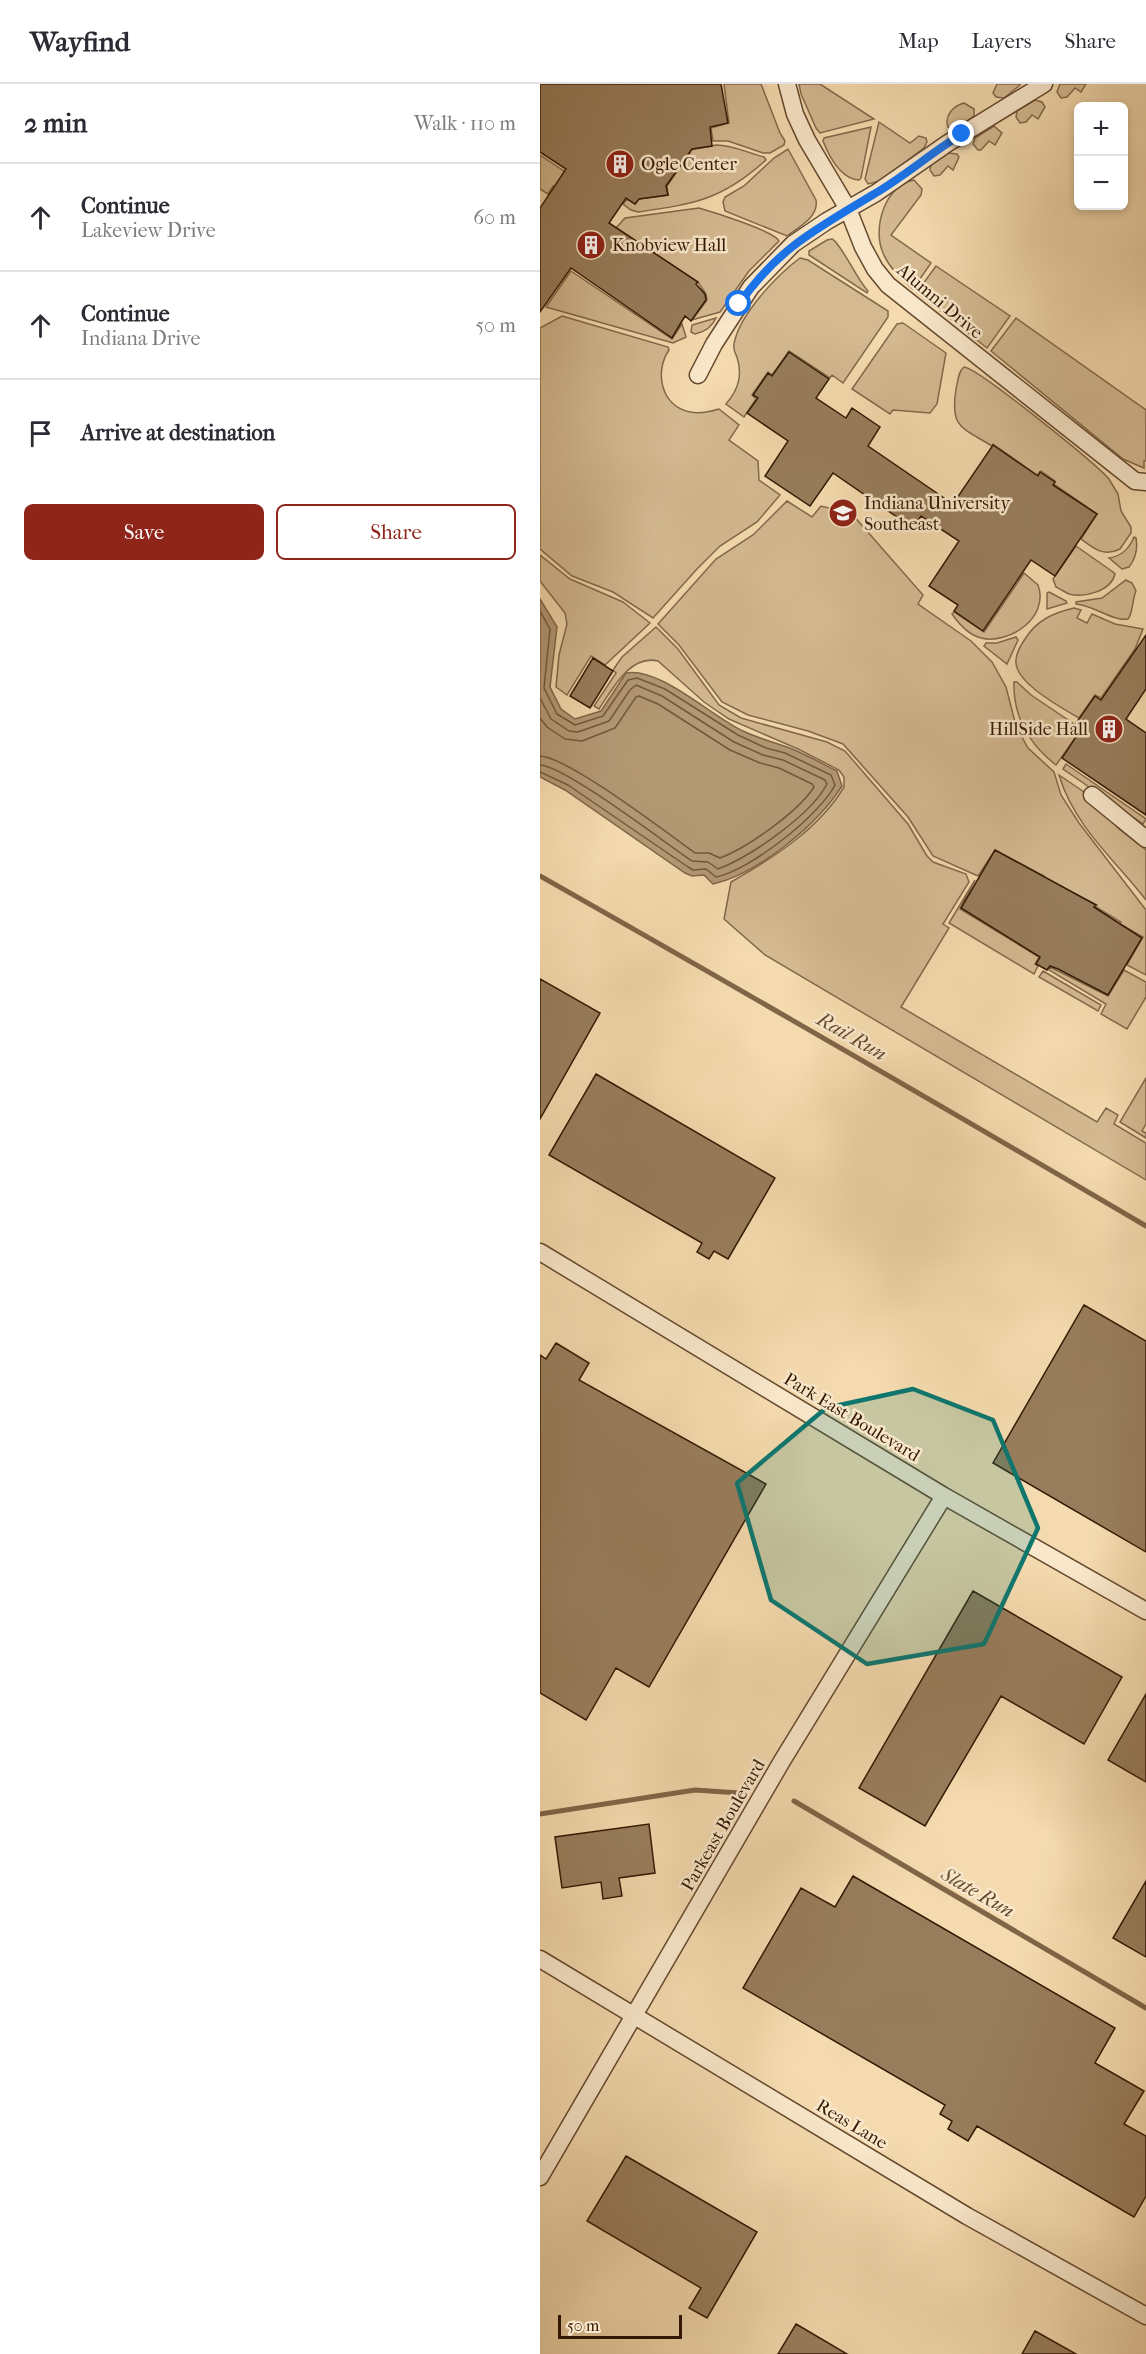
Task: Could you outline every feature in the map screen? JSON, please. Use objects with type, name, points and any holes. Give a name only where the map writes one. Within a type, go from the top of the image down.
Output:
[{"type":"street","name":"Alumni Drive","points":[[787,84],[795,114],[807,140],[849,209],[863,247],[875,269],[888,285],[1135,481],[1146,482]]},
{"type":"street","points":[[698,375],[739,304],[765,270],[793,244],[876,193],[948,143],[1044,84]]},
{"type":"street","points":[[1092,795],[1146,839]]},
{"type":"street","name":"Park East Boulevard","points":[[540,1252],[944,1496],[1146,1611]]},
{"type":"street","name":"Parkeast Boulevard","points":[[540,2177],[785,1757],[944,1496]]},
{"type":"street","name":"Reas Lane","points":[[540,1959],[967,2216],[1146,2316]]},
{"type":"highlighted area","points":[[913,1389],[993,1420],[1038,1528],[984,1644],[867,1664],[771,1600],[737,1483],[826,1408]]},
{"type":"shaded area","points":[[724,84],[761,84],[785,141],[784,145],[770,153],[763,153],[728,141],[713,141],[711,128],[729,123]]},
{"type":"shaded area","points":[[799,84],[820,84],[874,119],[820,133],[801,94]]},
{"type":"shaded area","points":[[997,84],[1020,85],[1004,98],[996,97],[993,93]]},
{"type":"shaded area","points":[[1060,84],[1086,84],[1081,92],[1075,88],[1067,97],[1061,98],[1057,92]]},
{"type":"shaded area","points":[[1035,100],[1042,102],[1045,107],[1038,119],[1032,115],[1026,122],[1020,123],[1016,117],[1017,111]]},
{"type":"shaded area","points":[[964,103],[974,109],[974,116],[956,128],[948,127],[947,119],[950,112],[956,106]]},
{"type":"shaded area","points":[[879,122],[910,143],[919,136],[926,138],[927,142],[924,148],[880,181],[868,184],[865,179]]},
{"type":"shaded area","points":[[994,126],[1002,133],[995,145],[989,141],[981,150],[978,150],[973,144],[975,138]]},
{"type":"shaded area","points":[[871,127],[861,178],[852,179],[836,166],[825,147],[824,138]]},
{"type":"shaded area","points":[[716,145],[728,146],[764,157],[766,160],[735,184],[692,203],[638,212],[623,204],[627,199],[635,204],[639,199],[668,195],[667,186],[690,150]]},
{"type":"shaded area","points":[[788,149],[816,200],[814,212],[807,221],[787,236],[725,211],[723,202],[725,197],[744,186],[774,158]]},
{"type":"shaded area","points":[[948,153],[957,154],[959,157],[953,170],[948,166],[940,175],[934,176],[930,170],[931,164]]},
{"type":"shaded area","points":[[540,155],[567,173],[557,189],[553,186],[548,194],[540,189]]},
{"type":"shaded area","points":[[914,180],[922,189],[921,195],[891,235],[931,263],[913,289],[896,272],[883,253],[879,232],[883,209],[895,190]]},
{"type":"shaded area","points":[[699,208],[755,227],[779,241],[749,271],[720,312],[692,320],[707,300],[698,282],[616,228],[625,218]]},
{"type":"shaded area","points":[[832,239],[868,291],[867,293],[809,255],[809,251]]},
{"type":"shaded area","points":[[800,258],[808,260],[888,311],[888,317],[843,383],[832,375],[830,378],[789,351],[772,375],[768,372],[752,395],[756,399],[744,417],[726,404],[734,393],[739,377],[739,364],[734,348],[737,333],[760,297]]},
{"type":"shaded area","points":[[936,266],[1010,316],[987,348],[917,292]]},
{"type":"shaded area","points":[[571,271],[672,339],[682,324],[686,337],[673,343],[546,307]]},
{"type":"shaded area","points":[[562,316],[668,347],[661,378],[672,403],[680,409],[697,413],[719,409],[739,425],[729,440],[758,461],[759,480],[780,495],[757,522],[720,546],[653,618],[613,592],[572,576],[540,549],[540,328]]},
{"type":"shaded area","points":[[716,318],[705,330],[695,334],[691,332],[692,325]]},
{"type":"shaded area","points":[[1016,318],[1146,410],[1144,468],[1123,459],[991,351]]},
{"type":"shaded area","points":[[903,323],[946,353],[937,404],[930,413],[893,410],[890,414],[852,389],[897,324]]},
{"type":"shaded area","points":[[964,367],[974,371],[1012,399],[1061,437],[1109,479],[1118,494],[1121,511],[1131,527],[1131,533],[1120,549],[1104,552],[1095,549],[1081,539],[1097,514],[1054,484],[1055,481],[1041,471],[1037,475],[993,444],[992,446],[972,435],[960,425],[955,412],[955,402],[958,377]]},
{"type":"shaded area","points":[[787,501],[812,517],[821,506],[852,514],[923,595],[918,604],[971,641],[992,662],[1006,687],[1016,726],[1028,748],[1054,772],[1061,795],[1079,823],[1146,910],[1146,975],[1127,965],[1143,937],[1120,924],[1121,922],[1096,907],[1097,905],[1043,878],[1044,876],[995,850],[978,876],[933,856],[908,817],[843,744],[808,731],[748,715],[722,702],[679,645],[658,624],[716,559],[753,535]]},
{"type":"shaded area","points":[[1134,537],[1137,546],[1135,557],[1129,567],[1122,569],[1109,558],[1118,556],[1124,551]]},
{"type":"shaded area","points":[[1076,546],[1115,574],[1113,580],[1103,589],[1090,594],[1075,595],[1056,587],[1053,579]]},
{"type":"shaded area","points":[[540,555],[570,579],[623,602],[650,623],[605,665],[591,656],[567,695],[556,687],[559,655],[567,624],[565,613],[540,581]]},
{"type":"shaded area","points":[[1024,573],[1038,585],[1040,597],[1038,608],[1032,618],[1014,633],[992,639],[981,638],[965,629],[952,614],[954,612],[984,632]]},
{"type":"shaded area","points":[[1126,580],[1132,583],[1136,591],[1128,619],[1116,618],[1076,604],[1076,602],[1102,598]]},
{"type":"shaded area","points":[[1047,593],[1067,603],[1047,609]]},
{"type":"shaded area","points":[[1074,608],[1081,610],[1077,618],[1087,623],[1092,614],[1115,624],[1143,629],[1135,649],[1101,698],[1095,695],[1079,718],[1040,694],[1030,685],[1022,677],[1016,660],[1020,646],[1040,622],[1059,612]]},
{"type":"shaded area","points":[[656,627],[678,649],[719,705],[741,718],[827,742],[845,751],[908,824],[927,856],[933,862],[966,874],[969,882],[943,924],[949,928],[901,1007],[1097,1122],[1106,1108],[1118,1115],[1114,1124],[1146,1143],[1146,1180],[765,955],[724,919],[731,882],[779,852],[822,816],[844,787],[844,777],[839,770],[798,749],[729,719],[704,702],[658,661],[648,660],[630,668],[599,709],[594,706],[616,673],[613,670],[622,657]]},
{"type":"shaded area","points":[[1016,637],[1018,640],[1007,664],[984,646],[986,643],[997,643]]},
{"type":"shaded area","points":[[1014,682],[1074,724],[1073,726],[1080,731],[1056,765],[1038,748],[1024,729],[1016,707]]},
{"type":"shaded area","points":[[1066,764],[1146,819],[1143,824],[1063,769]]},
{"type":"shaded area","points":[[1059,775],[1090,796],[1119,829],[1146,850],[1146,900],[1096,842],[1075,810]]},
{"type":"shaded area","points":[[975,880],[960,909],[1039,957],[1035,964],[1038,966],[1034,974],[949,923]]},
{"type":"shaded area","points":[[1050,967],[1108,996],[1124,970],[1146,982],[1146,997],[1127,1029],[1101,1014],[1106,1004],[1049,970]]},
{"type":"shaded area","points":[[1043,971],[1101,1005],[1098,1011],[1039,977]]},
{"type":"shaded area","points":[[1146,1078],[1146,1124],[1142,1131],[1146,1133],[1146,1138],[1120,1122]]},
{"type":"water","points":[[540,599],[557,627],[550,687],[561,709],[575,719],[601,711],[626,673],[639,673],[670,685],[743,731],[793,749],[837,771],[842,786],[803,831],[749,870],[713,884],[704,875],[692,876],[685,873],[565,790],[540,777]]},
{"type":"building","name":"Ogle Center","points":[[540,84],[721,84],[728,123],[710,127],[712,146],[692,149],[666,186],[668,195],[639,199],[635,204],[626,198],[609,223],[698,282],[696,284],[705,294],[706,300],[691,321],[685,316],[672,338],[571,268],[540,312],[540,208],[566,169],[540,152]]},
{"type":"building","points":[[789,352],[829,379],[816,398],[846,418],[852,408],[880,427],[868,446],[953,504],[993,445],[1038,476],[1040,472],[1055,482],[1053,485],[1097,514],[1055,576],[1031,560],[983,631],[954,611],[958,605],[929,586],[959,541],[921,516],[913,528],[833,473],[810,506],[765,476],[788,441],[747,413],[758,398],[753,395],[768,373],[772,376]]},
{"type":"building","name":"HillSide Hall","points":[[1146,635],[1146,689],[1126,719],[1146,733],[1146,815],[1062,758],[1080,731],[1074,726],[1095,696],[1101,700]]},
{"type":"building","points":[[593,658],[613,671],[590,708],[570,696]]},
{"type":"building","points":[[995,850],[1096,905],[1094,907],[1142,938],[1108,995],[1058,969],[1050,966],[1047,970],[1036,964],[1040,957],[961,908]]},
{"type":"building","points":[[540,979],[600,1013],[540,1119]]},
{"type":"building","points":[[596,1074],[775,1178],[728,1259],[714,1251],[709,1259],[697,1252],[702,1243],[549,1155]]},
{"type":"building","points":[[1084,1305],[1146,1341],[1146,1552],[993,1463]]},
{"type":"building","points":[[556,1343],[589,1363],[579,1380],[766,1484],[649,1687],[616,1668],[586,1720],[540,1693],[540,1355],[546,1359]]},
{"type":"building","points":[[973,1591],[1122,1677],[1084,1744],[1001,1696],[925,1826],[859,1788]]},
{"type":"building","points":[[1146,1694],[1146,1782],[1108,1760]]},
{"type":"building","points":[[649,1824],[655,1873],[619,1878],[622,1896],[603,1899],[601,1882],[562,1888],[555,1837]]},
{"type":"building","points":[[853,1876],[1115,2028],[1095,2063],[1144,2091],[1124,2124],[1146,2136],[1146,2196],[1134,2217],[977,2126],[968,2141],[948,2129],[952,2121],[940,2114],[945,2105],[743,1988],[801,1888],[835,1907]]},
{"type":"building","points":[[1146,1881],[1146,1957],[1113,1938]]},
{"type":"building","points":[[626,2156],[757,2232],[707,2318],[689,2308],[701,2288],[587,2221]]},
{"type":"building","points":[[796,2324],[847,2354],[778,2354]]},
{"type":"building","points":[[1035,2331],[1076,2354],[1022,2354]]},
{"type":"waterway","name":"Rail Run","points":[[540,876],[1146,1226]]},
{"type":"waterway","name":"Slate Run","points":[[540,1814],[695,1790],[740,1793]]},
{"type":"waterway","name":"Slate Run","points":[[794,1801],[1146,2008]]},
{"type":"place","name":"Ogle Center","points":[[620,164]]},
{"type":"place","name":"Knobview Hall","points":[[591,245]]},
{"type":"place","name":"Indiana University Southeast","points":[[843,513]]},
{"type":"place","name":"HillSide Hall","points":[[1109,729]]},
{"type":"route","points":[[739,304],[765,270],[793,244],[876,193],[962,134]]}]
